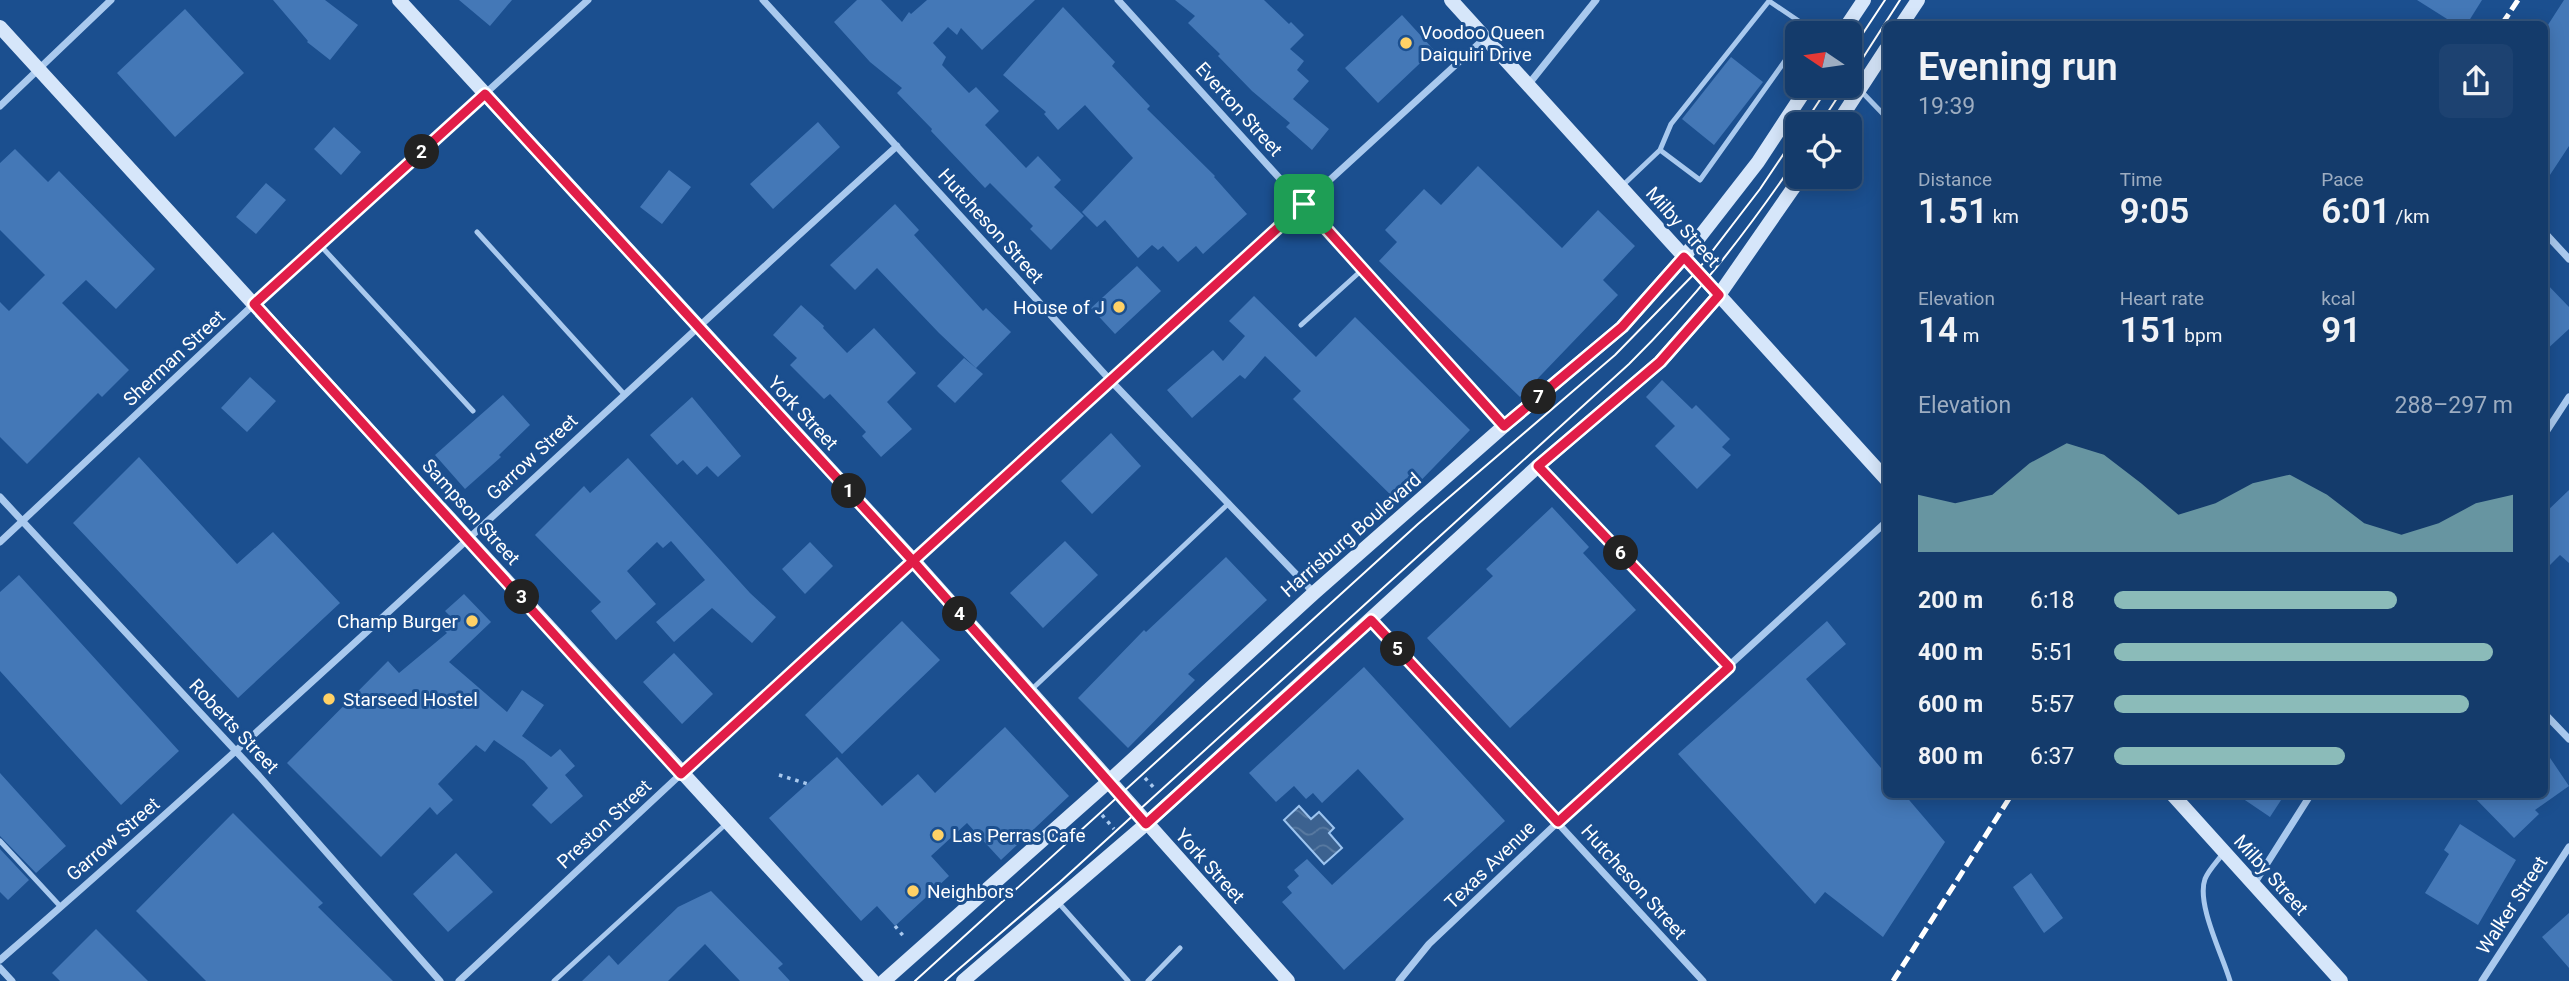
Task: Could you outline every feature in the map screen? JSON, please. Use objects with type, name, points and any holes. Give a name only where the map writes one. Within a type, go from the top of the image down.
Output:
[{"type":"main road","name":"York Street","points":[[398,0],[913,561],[1288,981]]},
{"type":"main road","name":"Milby Street","points":[[1451,0],[1883,476]]},
{"type":"main road","points":[[1850,21],[1864,0]]},
{"type":"main road","points":[[1904,21],[1919,0]]},
{"type":"main road","name":"Sampson Street","points":[[0,27],[873,981]]},
{"type":"main road","points":[[1862,87],[1883,54]]},
{"type":"main road","name":"Harrisburg Boulevard","points":[[884,981],[1108,782],[1314,593],[1504,426],[1622,327],[1684,257],[1758,162],[1800,98]]},
{"type":"main road","points":[[963,981],[1146,824],[1538,466],[1660,362],[1719,295],[1793,189]]},
{"type":"main road","name":"Milby Street","points":[[2176,798],[2341,981]]},
{"type":"street","points":[[0,106],[111,0]]},
{"type":"street","name":"Sherman Street","points":[[0,542],[254,304],[588,0]]},
{"type":"street","name":"Hutcheson Street","points":[[763,0],[1111,381],[1314,593]]},
{"type":"street","name":"Everton Street","points":[[1118,0],[1504,426]]},
{"type":"street","points":[[1528,85],[1596,0]]},
{"type":"street","name":"Preston Street","points":[[459,981],[681,774],[1485,38]]},
{"type":"street","name":"Garrow Street","points":[[0,960],[236,751],[897,146]]},
{"type":"street","points":[[2548,236],[2569,259]]},
{"type":"street","points":[[2548,429],[2569,397]]},
{"type":"street","points":[[1538,466],[1729,667]]},
{"type":"street","name":"Roberts Street","points":[[0,497],[236,751],[440,981]]},
{"type":"street","name":"Texas Avenue","points":[[1399,981],[1429,944],[1558,822],[1883,525]]},
{"type":"street","name":"Hutcheson Street","points":[[1371,620],[1703,981]]},
{"type":"street","points":[[2548,717],[2569,739]]},
{"type":"street","points":[[2253,884],[2308,798]]},
{"type":"street","name":"Walker Street","points":[[2482,981],[2569,847]]},
{"type":"street","points":[[0,968],[12,981]]},
{"type":"lane","points":[[1621,187],[1660,150],[1671,124],[1769,1],[1794,21]]},
{"type":"lane","points":[[1660,150],[1700,180],[1785,61]]},
{"type":"lane","points":[[1862,92],[1883,114]]},
{"type":"lane","points":[[477,232],[624,394]]},
{"type":"lane","points":[[320,245],[473,411]]},
{"type":"lane","points":[[1301,325],[1363,269]]},
{"type":"lane","points":[[1028,692],[1229,503]]},
{"type":"lane","points":[[554,981],[727,823]]},
{"type":"lane","points":[[0,841],[60,906]]},
{"type":"lane","points":[[2224,852],[2206,877],[2203,892],[2207,914],[2230,981]]},
{"type":"lane","points":[[1057,901],[1128,981]]},
{"type":"lane","points":[[1149,981],[1180,948]]},
{"type":"path","points":[[779,775],[808,784]]},
{"type":"path","points":[[1144,778],[1156,790]]},
{"type":"path","points":[[1102,815],[1114,828]]},
{"type":"path","points":[[895,926],[905,938],[901,942]]},
{"type":"water","points":[[1299,806],[1311,819],[1319,812],[1334,828],[1329,833],[1342,848],[1324,864],[1284,820]]},
{"type":"building","points":[[273,0],[325,0],[358,25],[330,60],[307,42]]},
{"type":"building","points":[[459,0],[512,0],[490,26]]},
{"type":"building","points":[[857,0],[881,0],[902,22],[909,12],[911,14],[927,0],[1035,0],[982,50],[961,28],[957,35],[948,27],[933,43],[946,57],[942,65],[969,93],[976,87],[999,111],[985,125],[1026,168],[1038,156],[1061,180],[1054,187],[1084,216],[1051,250],[1030,229],[1033,226],[990,183],[985,188],[897,93],[902,88],[870,62],[834,22]]},
{"type":"building","points":[[1175,0],[1264,0],[1304,35],[1290,49],[1304,61],[1297,70],[1309,81],[1293,99],[1329,129],[1312,150],[1286,127],[1290,123],[1252,91],[1218,56],[1220,54],[1188,23],[1195,16]]},
{"type":"building","points":[[2417,0],[2482,0],[2469,21],[2450,21]]},
{"type":"building","points":[[2564,0],[2569,0],[2569,146],[2548,178],[2548,25]]},
{"type":"building","points":[[1063,7],[1115,62],[1112,66],[1150,106],[1147,109],[1215,176],[1247,214],[1203,254],[1196,246],[1178,262],[1163,246],[1158,250],[1152,245],[1138,258],[1105,220],[1097,227],[1082,212],[1133,158],[1085,105],[1058,130],[1044,114],[1046,112],[1003,75]]},
{"type":"building","points":[[185,9],[244,73],[175,137],[117,73]]},
{"type":"building","points":[[1402,15],[1434,50],[1378,103],[1345,68]]},
{"type":"building","points":[[1731,57],[1763,82],[1714,145],[1682,119]]},
{"type":"building","points":[[818,122],[840,147],[773,209],[750,184]]},
{"type":"building","points":[[334,127],[361,152],[341,175],[314,149]]},
{"type":"building","points":[[15,149],[48,182],[59,171],[155,269],[116,309],[86,280],[62,303],[129,370],[102,397],[98,393],[27,464],[0,437],[0,302],[9,311],[45,275],[0,230],[0,163]]},
{"type":"building","points":[[1478,166],[1562,248],[1598,210],[1635,246],[1603,280],[1618,295],[1520,397],[1379,261],[1397,242],[1385,230],[1424,189],[1441,205]]},
{"type":"building","points":[[669,170],[691,187],[662,224],[640,207]]},
{"type":"building","points":[[266,183],[286,200],[256,234],[236,217]]},
{"type":"building","points":[[895,204],[919,230],[914,235],[983,311],[986,308],[1011,332],[976,368],[877,268],[855,290],[830,265]]},
{"type":"building","points":[[1137,266],[1161,291],[1115,334],[1091,308]]},
{"type":"building","points":[[2548,285],[2569,307],[2569,329],[2548,348]]},
{"type":"building","points":[[1254,296],[1316,357],[1355,317],[1470,430],[1399,503],[1293,399],[1301,391],[1265,356],[1245,379],[1240,375],[1192,418],[1167,390],[1213,350],[1223,361],[1245,336],[1229,321]]},
{"type":"building","points":[[801,305],[847,353],[874,328],[916,373],[887,402],[912,429],[881,457],[862,436],[866,432],[830,394],[824,399],[790,365],[797,358],[773,335]]},
{"type":"building","points":[[964,358],[983,374],[955,403],[937,386]]},
{"type":"building","points":[[250,377],[276,401],[247,432],[221,408]]},
{"type":"building","points":[[1662,380],[1692,409],[1696,405],[1730,439],[1722,447],[1731,455],[1697,489],[1655,446],[1675,426],[1646,397]]},
{"type":"building","points":[[503,395],[530,425],[499,455],[501,457],[465,489],[435,455]]},
{"type":"building","points":[[692,397],[741,456],[718,477],[707,466],[697,475],[683,460],[677,465],[650,435]]},
{"type":"building","points":[[1111,433],[1141,466],[1092,514],[1061,481]]},
{"type":"building","points":[[139,457],[237,564],[273,532],[340,603],[238,698],[73,523]]},
{"type":"building","points":[[628,458],[750,593],[776,617],[752,643],[712,608],[674,642],[656,622],[705,580],[671,541],[663,548],[657,542],[627,571],[656,604],[616,640],[591,611],[601,602],[535,535],[584,486],[590,493]]},
{"type":"building","points":[[2569,490],[2569,563],[2560,555],[2548,567],[2548,510]]},
{"type":"building","points":[[1552,507],[1589,547],[1583,553],[1636,610],[1510,728],[1427,638],[1493,576],[1486,569]]},
{"type":"building","points":[[1065,541],[1098,575],[1043,628],[1010,593]]},
{"type":"building","points":[[810,542],[833,566],[805,594],[782,569]]},
{"type":"building","points":[[1226,557],[1267,600],[1188,674],[1195,680],[1128,748],[1078,698],[1144,630],[1146,632]]},
{"type":"building","points":[[19,575],[179,751],[121,805],[0,671],[0,592]]},
{"type":"building","points":[[464,594],[491,622],[449,662],[507,712],[522,690],[544,705],[522,736],[551,757],[560,749],[575,766],[565,775],[583,796],[551,824],[532,805],[548,788],[524,761],[494,740],[485,752],[476,745],[438,784],[453,800],[437,815],[430,807],[381,857],[287,763],[388,661],[399,673],[447,633],[445,631],[455,621],[445,611]]},
{"type":"building","points":[[902,621],[940,660],[842,754],[805,715]]},
{"type":"building","points":[[1827,621],[1846,644],[1806,679],[1883,770],[1883,798],[1907,798],[1945,842],[1883,937],[1825,892],[1815,904],[1678,754]]},
{"type":"building","points":[[674,653],[713,694],[682,724],[643,682]]},
{"type":"building","points":[[1364,667],[1505,821],[1344,970],[1282,902],[1292,893],[1287,887],[1299,876],[1294,870],[1307,859],[1332,885],[1404,819],[1358,769],[1322,803],[1313,793],[1306,799],[1294,786],[1276,802],[1249,773]]},
{"type":"building","points":[[1005,727],[1069,796],[1001,860],[967,823],[931,856],[949,876],[895,926],[877,906],[861,921],[769,818],[837,757],[882,806],[918,774],[935,793]]},
{"type":"building","points":[[2548,755],[2569,786],[2535,810],[2539,814],[2514,838],[2475,798],[2548,798]]},
{"type":"building","points":[[0,773],[66,846],[36,873],[0,836]]},
{"type":"building","points":[[2242,798],[2282,798],[2270,817]]},
{"type":"building","points":[[233,813],[323,903],[318,907],[393,981],[206,981],[136,911]]},
{"type":"building","points":[[2460,824],[2516,860],[2478,925],[2425,893],[2449,854],[2444,850]]},
{"type":"building","points":[[0,849],[29,880],[8,900],[0,892]]},
{"type":"building","points":[[456,853],[493,892],[448,932],[413,894]]},
{"type":"building","points":[[2031,873],[2063,918],[2044,933],[2013,887]]},
{"type":"building","points":[[711,891],[783,964],[778,968],[790,981],[740,981],[705,944],[668,981],[582,981],[609,955],[618,965],[678,907]]},
{"type":"building","points":[[2569,913],[2569,968],[2542,937]]},
{"type":"building","points":[[96,929],[148,981],[60,981],[52,973]]},
{"type":"tram line","points":[[1862,35],[1885,0]]},
{"type":"tram line","points":[[1887,21],[1900,0]]},
{"type":"tram line","points":[[1862,59],[1883,27]]},
{"type":"tram line","points":[[1812,112],[1821,98]]},
{"type":"tram line","points":[[1828,112],[1837,98]]},
{"type":"tram line","points":[[915,981],[1418,524],[1615,355],[1697,271],[1785,152]]},
{"type":"tram line","points":[[945,981],[1060,882],[1629,364],[1676,315],[1718,265],[1785,175]]},
{"type":"railway","points":[[2504,21],[2518,0]]},
{"type":"railway","points":[[1893,981],[2009,798]]},
{"type":"place","name":"Voodoo Queen Daiquiri Drive","points":[[1406,43]]},
{"type":"place","name":"House of J","points":[[1119,307]]},
{"type":"place","name":"Champ Burger","points":[[472,621]]},
{"type":"place","name":"Starseed Hostel","points":[[329,699]]},
{"type":"place","name":"Las Perras Cafe","points":[[938,835]]},
{"type":"place","name":"Neighbors","points":[[913,891]]},
{"type":"route","points":[[1304,204],[913,561],[485,94],[254,304],[681,774],[913,561],[1146,824],[1371,620],[1558,822],[1729,667],[1538,466],[1660,362],[1719,295],[1684,257],[1622,327],[1504,426],[1304,204]]}]
